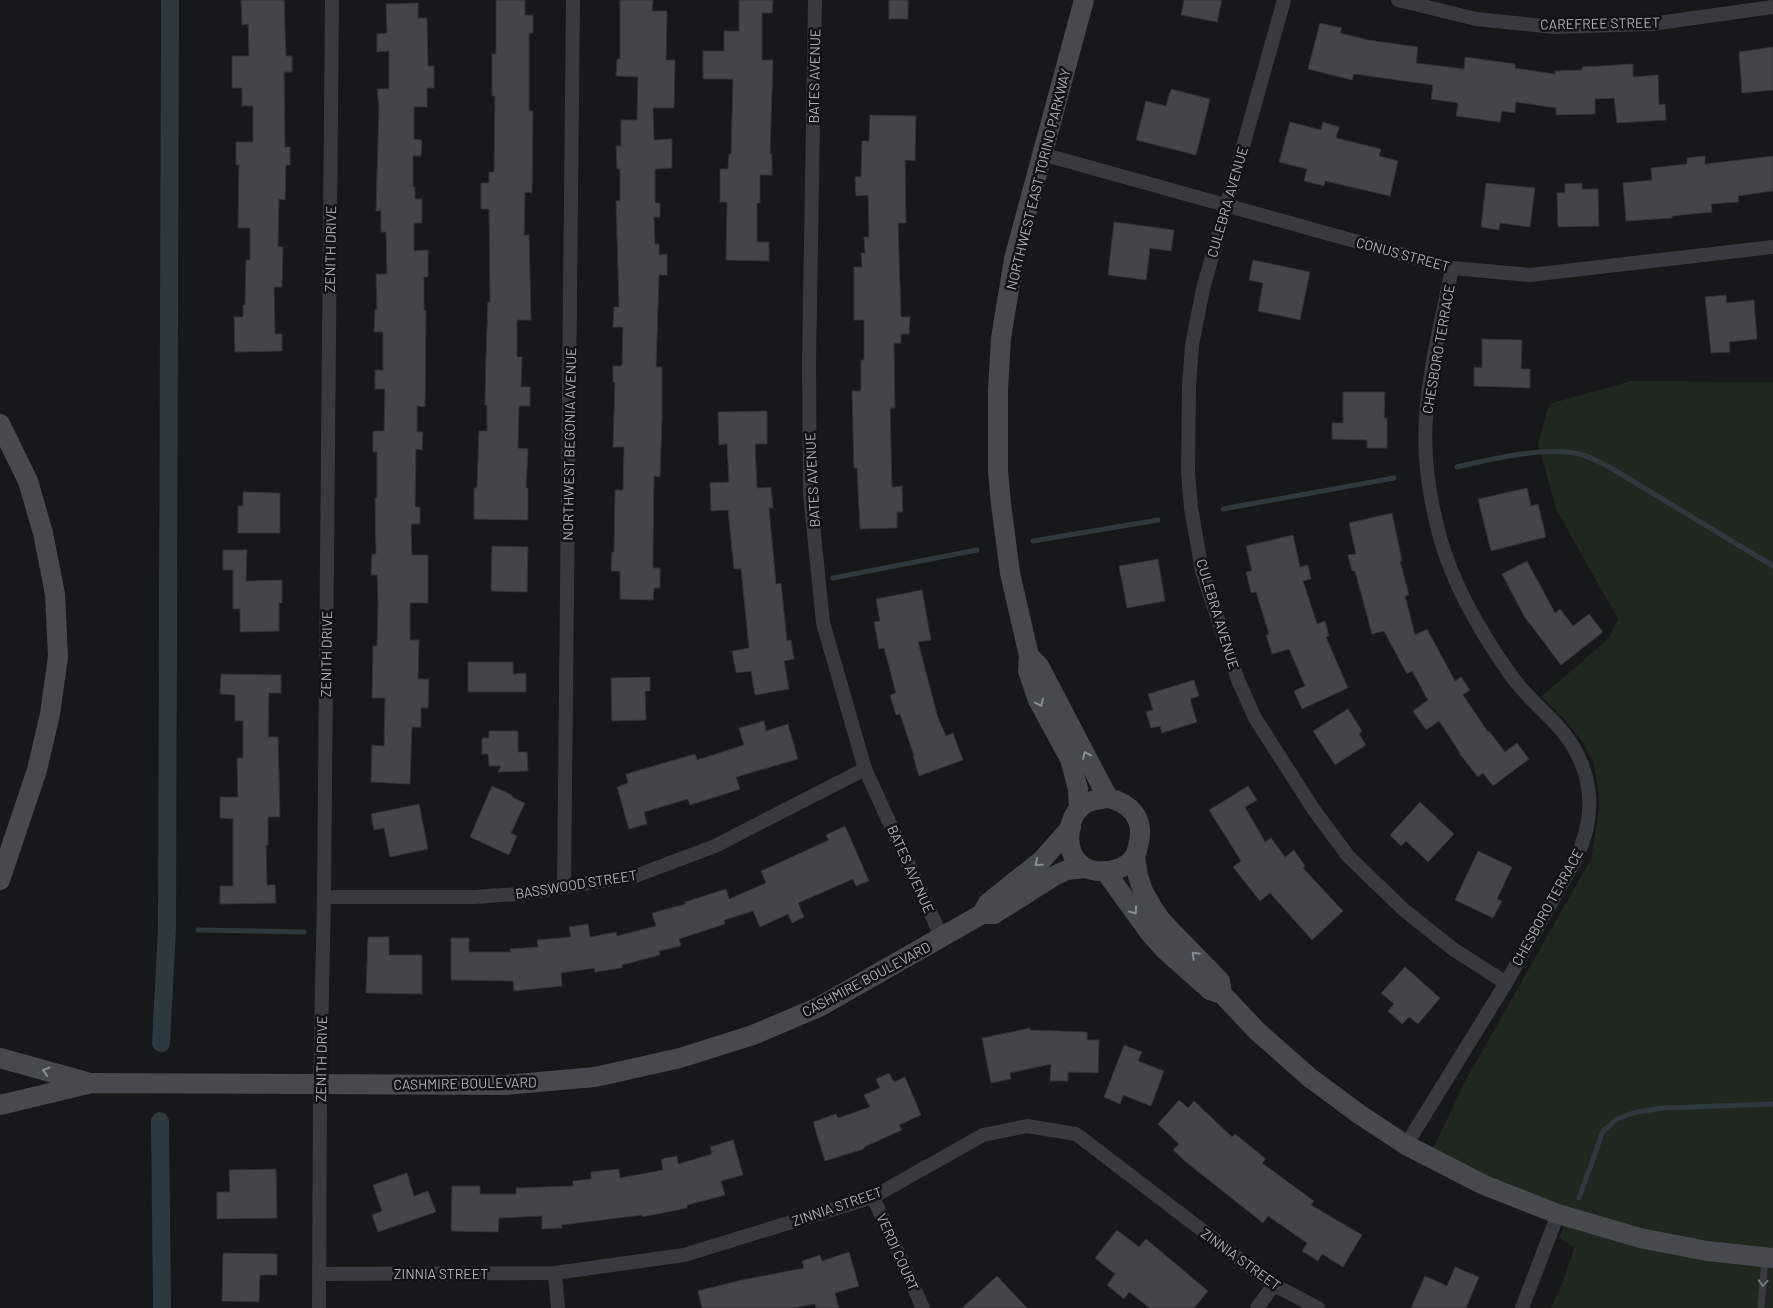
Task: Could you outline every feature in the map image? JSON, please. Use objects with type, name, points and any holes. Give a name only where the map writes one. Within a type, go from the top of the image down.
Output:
[{"type":"street","name":"ZENITH DRIVE","points":[[319,1308],[332,0]]},
{"type":"street","name":"NORTHWEST BEGONIA AVENUE","points":[[564,887],[573,0]]},
{"type":"street","name":"BATES AVENUE","points":[[815,0],[809,364],[810,494],[823,623],[865,769],[942,938]]},
{"type":"street","name":"NORTHWEST EAST TORINO PARKWAY","points":[[1079,809],[1075,774],[1063,745],[1038,700],[1028,671],[1029,656],[1010,573],[1001,504],[998,471],[998,390],[1001,338],[1014,259],[1084,0]]},
{"type":"street","name":"CULEBRA AVENUE","points":[[1284,0],[1203,289],[1192,345],[1189,386],[1188,472],[1191,508],[1202,571],[1238,680],[1255,718],[1314,810],[1348,856],[1404,910],[1439,938],[1453,949],[1506,982]]},
{"type":"street","name":"CAREFREE STREET","points":[[1398,0],[1476,19],[1554,27],[1651,24],[1773,7]]},
{"type":"street","name":"CONUS STREET","points":[[1042,154],[1452,268],[1530,275],[1773,247]]},
{"type":"street","name":"CHESBORO TERRACE","points":[[1406,1145],[1506,982],[1581,848],[1588,822],[1589,794],[1587,778],[1574,748],[1557,725],[1531,700],[1511,676],[1473,618],[1453,576],[1441,540],[1426,459],[1425,418],[1452,268]]},
{"type":"street","points":[[0,424],[28,481],[43,533],[55,594],[58,657],[50,714],[37,770],[0,880]]},
{"type":"street","name":"NORTHWEST EAST TORINO PARKWAY","points":[[1029,656],[1039,666],[1108,798]]},
{"type":"street","name":"BASSWOOD STREET","points":[[324,897],[474,897],[520,894],[638,875],[714,846],[865,769]]},
{"type":"street","points":[[1108,798],[1118,800],[1134,811],[1139,821],[1140,835],[1134,856],[1127,864],[1118,869],[1105,872],[1085,868],[1077,861],[1071,851],[1069,840],[1071,827],[1079,809],[1086,803],[1108,798]]},
{"type":"street","name":"CASHMIRE BOULEVARD","points":[[0,1105],[92,1083],[506,1085],[595,1077],[680,1058],[753,1035],[819,1007],[942,938],[982,914],[988,903],[1042,860],[1071,827]]},
{"type":"street","points":[[1134,856],[1143,891],[1152,907],[1161,920],[1220,981],[1222,994]]},
{"type":"street","name":"CASHMIRE BOULEVARD","points":[[982,914],[994,914],[1054,876],[1067,870],[1085,868]]},
{"type":"street","points":[[1105,872],[1149,932],[1210,990],[1222,994],[1257,1031],[1309,1077],[1359,1114],[1406,1145],[1484,1185],[1558,1214],[1640,1238],[1707,1251],[1769,1258]]},
{"type":"street","name":"CASHMIRE BOULEVARD","points":[[0,1058],[92,1083]]},
{"type":"street","name":"ZINNIA STREET","points":[[320,1274],[554,1273],[684,1255],[873,1196],[983,1135],[1027,1126],[1076,1134],[1274,1285],[1318,1308]]},
{"type":"street","name":"VERDI COURT","points":[[873,1196],[923,1308]]},
{"type":"street","points":[[1522,1308],[1558,1214]]},
{"type":"street","points":[[554,1273],[558,1308]]},
{"type":"street","points":[[1257,1308],[1274,1285]]},
{"type":"lane","points":[[1762,1308],[1769,1258]]},
{"type":"shaded area","points":[[1631,381],[1773,382],[1773,1249],[1709,1242],[1642,1229],[1562,1206],[1488,1177],[1433,1149],[1464,1083],[1591,859],[1599,810],[1599,794],[1594,764],[1583,743],[1565,720],[1541,697],[1609,638],[1618,619],[1557,511],[1538,444],[1549,404]]},
{"type":"shaded area","points":[[1564,1225],[1773,1267],[1773,1308],[1551,1308],[1564,1279],[1574,1248],[1559,1238]]},
{"type":"building","points":[[241,0],[284,0],[286,56],[292,56],[292,72],[284,72],[285,147],[290,147],[290,165],[286,165],[285,200],[279,199],[278,246],[283,247],[282,287],[274,287],[275,334],[282,334],[282,351],[235,352],[234,317],[243,317],[246,260],[250,260],[250,228],[238,228],[239,165],[236,165],[236,142],[253,142],[253,106],[242,106],[242,88],[232,88],[232,56],[249,56],[248,24],[242,25]]},
{"type":"building","points":[[496,0],[525,0],[525,15],[533,15],[533,33],[529,33],[529,111],[533,111],[532,193],[525,192],[524,235],[529,235],[531,320],[517,320],[517,357],[522,357],[521,387],[530,387],[530,406],[519,406],[518,448],[528,449],[526,488],[528,488],[528,520],[474,519],[474,488],[477,488],[479,431],[487,431],[487,405],[485,405],[488,302],[490,302],[489,209],[481,209],[481,183],[489,183],[489,172],[494,172],[495,96],[492,96],[492,54],[496,54]]},
{"type":"building","points":[[620,0],[653,0],[652,11],[667,11],[666,60],[675,60],[674,108],[653,108],[654,140],[672,139],[672,168],[655,169],[655,203],[660,203],[660,217],[654,217],[655,244],[659,244],[659,255],[667,254],[667,275],[659,275],[656,367],[662,367],[662,417],[660,477],[654,476],[653,568],[660,568],[660,588],[654,588],[653,600],[620,599],[620,571],[611,571],[612,552],[614,552],[615,490],[623,490],[624,447],[613,447],[615,382],[613,382],[613,366],[622,366],[623,327],[613,327],[614,307],[619,307],[616,201],[620,201],[620,169],[617,169],[616,146],[621,146],[621,120],[637,120],[638,77],[616,76],[617,59],[620,59]]},
{"type":"building","points":[[739,0],[773,0],[772,13],[762,13],[762,60],[773,60],[770,154],[772,154],[772,175],[760,175],[760,203],[757,203],[757,242],[769,242],[769,261],[726,260],[727,202],[720,202],[720,169],[728,169],[729,154],[731,154],[733,79],[703,79],[703,51],[724,51],[724,31],[739,31]]},
{"type":"building","points":[[889,0],[908,0],[908,19],[889,19]]},
{"type":"building","points":[[1184,0],[1222,0],[1217,22],[1181,15]]},
{"type":"building","points":[[418,3],[418,18],[427,18],[428,66],[434,66],[434,88],[427,88],[427,107],[414,107],[414,139],[422,140],[421,156],[413,156],[413,187],[415,187],[415,199],[422,199],[422,223],[414,223],[414,251],[428,250],[428,277],[424,277],[424,310],[426,310],[425,407],[417,406],[417,432],[423,432],[422,450],[416,449],[415,507],[420,507],[420,524],[411,524],[412,555],[428,555],[428,603],[410,603],[410,640],[419,640],[418,679],[429,679],[428,708],[421,708],[421,727],[412,727],[410,784],[371,782],[372,745],[384,746],[385,698],[372,698],[373,646],[377,646],[378,603],[377,575],[371,575],[372,554],[376,554],[375,498],[377,498],[377,452],[373,452],[373,431],[384,431],[385,389],[375,389],[375,370],[383,370],[383,332],[374,332],[375,309],[377,309],[376,274],[387,274],[386,232],[381,232],[381,211],[376,211],[379,107],[377,89],[389,89],[389,51],[377,52],[377,34],[387,33],[386,4]]},
{"type":"building","points":[[1320,23],[1342,28],[1340,33],[1368,40],[1418,47],[1416,63],[1464,69],[1465,57],[1515,64],[1515,68],[1555,74],[1555,71],[1582,70],[1582,67],[1633,64],[1633,77],[1658,75],[1659,105],[1665,104],[1666,120],[1617,123],[1614,98],[1595,99],[1595,114],[1556,115],[1556,108],[1516,102],[1515,113],[1502,111],[1500,122],[1456,116],[1458,103],[1431,99],[1433,85],[1354,74],[1352,80],[1308,69]]},
{"type":"building","points":[[1773,47],[1773,90],[1742,93],[1739,52]]},
{"type":"building","points":[[1171,89],[1210,99],[1196,155],[1136,140],[1146,101],[1166,106]]},
{"type":"building","points":[[870,115],[916,116],[915,161],[905,160],[906,223],[898,223],[901,317],[910,317],[909,334],[901,334],[901,343],[894,343],[895,408],[890,408],[892,487],[902,486],[903,512],[897,512],[897,528],[860,529],[857,468],[854,468],[852,391],[861,391],[861,360],[864,360],[864,320],[854,320],[854,267],[862,267],[861,253],[865,253],[864,237],[869,237],[868,195],[856,196],[855,177],[861,177],[862,141],[869,141]]},
{"type":"building","points":[[1290,122],[1321,130],[1323,122],[1339,127],[1336,138],[1381,149],[1379,156],[1398,161],[1390,196],[1325,181],[1324,186],[1304,181],[1307,169],[1279,162]]},
{"type":"building","points":[[1705,156],[1705,164],[1773,156],[1773,191],[1738,196],[1739,202],[1711,204],[1712,212],[1672,216],[1672,218],[1626,221],[1623,183],[1652,180],[1651,168],[1687,164],[1687,158]]},
{"type":"building","points":[[1486,183],[1535,188],[1530,227],[1500,223],[1499,230],[1481,227]]},
{"type":"building","points":[[1582,183],[1582,189],[1598,189],[1599,226],[1558,227],[1557,193],[1565,193],[1565,184]]},
{"type":"building","points":[[1114,222],[1174,230],[1171,251],[1150,248],[1146,280],[1108,275]]},
{"type":"building","points":[[1253,260],[1310,272],[1300,320],[1258,311],[1263,283],[1249,280]]},
{"type":"building","points":[[1726,295],[1727,303],[1754,300],[1757,339],[1729,342],[1730,352],[1711,353],[1705,297]]},
{"type":"building","points":[[1482,339],[1522,340],[1521,369],[1530,369],[1530,388],[1474,386],[1474,367],[1482,368]]},
{"type":"building","points":[[1343,392],[1385,392],[1384,418],[1387,418],[1387,448],[1367,448],[1367,440],[1332,439],[1332,423],[1343,423]]},
{"type":"building","points":[[767,411],[767,444],[755,444],[757,488],[771,487],[773,508],[769,508],[776,584],[781,583],[787,641],[791,640],[794,659],[784,661],[789,689],[755,695],[751,671],[736,673],[732,651],[749,648],[741,569],[734,569],[728,510],[711,511],[710,483],[729,482],[727,444],[719,445],[718,412]]},
{"type":"building","points":[[1527,488],[1531,506],[1538,504],[1546,537],[1491,551],[1478,499]]},
{"type":"building","points":[[243,492],[280,493],[280,533],[238,533],[238,506],[243,506]]},
{"type":"building","points":[[1392,513],[1402,561],[1400,561],[1409,595],[1405,596],[1415,635],[1427,629],[1455,681],[1461,677],[1470,690],[1463,695],[1488,732],[1505,752],[1517,743],[1529,759],[1493,786],[1483,773],[1478,777],[1459,753],[1439,721],[1426,730],[1413,711],[1428,700],[1412,671],[1407,674],[1384,631],[1372,634],[1355,571],[1352,571],[1348,555],[1356,554],[1349,523]]},
{"type":"building","points":[[1293,535],[1300,567],[1308,565],[1311,579],[1303,581],[1317,624],[1325,621],[1329,636],[1326,637],[1348,688],[1302,709],[1294,691],[1305,686],[1289,649],[1272,654],[1266,635],[1269,634],[1256,592],[1251,593],[1246,572],[1252,571],[1246,546]]},
{"type":"building","points":[[492,546],[528,547],[527,592],[491,591]]},
{"type":"building","points":[[223,550],[247,550],[246,581],[282,580],[282,603],[279,603],[279,631],[240,632],[240,609],[233,609],[233,570],[223,570]]},
{"type":"building","points":[[1158,559],[1165,601],[1127,608],[1119,566]]},
{"type":"building","points":[[1527,561],[1555,613],[1560,609],[1573,626],[1589,614],[1603,632],[1561,665],[1524,616],[1502,574]]},
{"type":"building","points":[[922,590],[931,640],[918,642],[938,718],[946,736],[953,733],[963,760],[919,776],[900,714],[896,715],[890,695],[896,693],[884,648],[879,649],[874,622],[880,621],[876,599]]},
{"type":"building","points":[[468,662],[513,662],[513,674],[526,673],[526,692],[468,692]]},
{"type":"building","points":[[221,674],[281,675],[281,693],[269,693],[268,737],[278,737],[280,817],[268,817],[268,845],[266,845],[267,885],[275,885],[276,903],[220,904],[220,886],[233,886],[233,819],[220,818],[220,797],[238,797],[237,758],[243,758],[243,721],[235,721],[235,695],[220,694]]},
{"type":"building","points":[[650,677],[650,691],[645,691],[646,720],[612,721],[611,678]]},
{"type":"building","points":[[1194,680],[1199,696],[1190,699],[1197,722],[1162,733],[1160,726],[1151,728],[1146,712],[1153,710],[1148,694]]},
{"type":"building","points":[[1348,709],[1362,731],[1359,734],[1366,745],[1335,765],[1313,731]]},
{"type":"building","points":[[764,721],[766,731],[788,724],[798,759],[736,777],[740,789],[690,805],[688,799],[644,812],[647,824],[629,829],[617,787],[628,783],[626,774],[695,754],[697,760],[744,745],[739,728]]},
{"type":"building","points":[[489,731],[518,731],[518,752],[527,752],[528,771],[498,772],[501,766],[489,766],[488,754],[482,754],[482,738],[489,738]]},
{"type":"building","points":[[492,786],[525,803],[511,833],[517,836],[509,855],[470,837]]},
{"type":"building","points":[[1248,786],[1257,800],[1245,807],[1265,842],[1271,838],[1285,857],[1294,850],[1305,866],[1303,868],[1343,911],[1312,940],[1270,893],[1260,901],[1233,867],[1241,861],[1209,810]]},
{"type":"building","points":[[1420,802],[1454,834],[1428,862],[1406,841],[1401,846],[1390,835]]},
{"type":"building","points":[[419,804],[428,849],[390,857],[384,828],[374,830],[371,814]]},
{"type":"building","points":[[845,826],[869,881],[856,886],[853,879],[798,903],[804,917],[792,923],[788,914],[760,927],[753,911],[724,920],[725,924],[679,939],[681,946],[659,951],[660,955],[622,965],[622,968],[595,972],[594,968],[561,973],[562,986],[514,991],[513,981],[451,980],[451,938],[469,938],[469,952],[511,952],[510,949],[538,947],[537,940],[571,937],[569,927],[588,924],[590,937],[616,932],[617,936],[656,926],[652,913],[686,904],[685,902],[726,889],[729,899],[766,883],[761,871],[829,840],[826,835]]},
{"type":"building","points":[[1478,851],[1512,867],[1497,899],[1502,901],[1493,918],[1455,900]]},
{"type":"building","points":[[368,937],[389,937],[389,955],[422,955],[422,994],[366,993]]},
{"type":"building","points":[[1405,967],[1440,998],[1418,1024],[1409,1017],[1402,1024],[1388,1011],[1394,1004],[1381,993]]},
{"type":"building","points":[[1030,1028],[1030,1030],[1087,1032],[1087,1040],[1099,1040],[1098,1073],[1068,1072],[1068,1081],[1050,1081],[1051,1064],[1010,1073],[1011,1079],[991,1083],[982,1038]]},
{"type":"building","points":[[1124,1045],[1142,1052],[1138,1061],[1164,1071],[1151,1106],[1123,1095],[1120,1104],[1104,1097]]},
{"type":"building","points":[[889,1073],[894,1082],[905,1077],[921,1115],[899,1125],[902,1130],[864,1147],[864,1149],[825,1161],[813,1122],[836,1114],[838,1118],[870,1107],[864,1095],[880,1088],[876,1079]]},
{"type":"building","points":[[1179,1100],[1188,1108],[1194,1101],[1232,1137],[1235,1134],[1266,1159],[1262,1163],[1314,1201],[1311,1205],[1362,1235],[1343,1267],[1322,1254],[1318,1261],[1302,1251],[1307,1243],[1268,1216],[1263,1223],[1173,1150],[1179,1144],[1158,1124]]},
{"type":"building","points":[[733,1140],[743,1175],[721,1181],[725,1195],[687,1205],[687,1208],[642,1217],[642,1215],[561,1225],[562,1228],[542,1229],[542,1216],[499,1218],[498,1232],[451,1231],[452,1186],[480,1186],[480,1194],[516,1194],[516,1188],[573,1186],[573,1181],[591,1179],[591,1172],[619,1169],[620,1178],[663,1170],[661,1159],[677,1156],[678,1164],[712,1154],[710,1147]]},
{"type":"building","points":[[276,1169],[277,1218],[217,1219],[217,1192],[230,1192],[229,1170]]},
{"type":"building","points":[[407,1173],[414,1196],[428,1191],[436,1212],[378,1232],[372,1215],[382,1211],[373,1185]]},
{"type":"building","points":[[1117,1230],[1139,1247],[1146,1239],[1208,1291],[1194,1308],[1150,1308],[1129,1292],[1124,1299],[1107,1285],[1115,1274],[1095,1258]]},
{"type":"building","points":[[849,1252],[859,1286],[835,1293],[839,1308],[816,1308],[815,1304],[793,1308],[702,1308],[698,1291],[804,1268],[802,1261],[820,1255],[822,1261]]},
{"type":"building","points":[[223,1253],[277,1254],[277,1275],[260,1275],[259,1302],[222,1301]]},
{"type":"building","points":[[1455,1267],[1479,1277],[1466,1308],[1411,1308],[1425,1276],[1447,1286]]},
{"type":"building","points":[[997,1276],[1027,1308],[962,1308]]},
{"type":"waterway","points":[[161,1043],[167,929],[170,0]]},
{"type":"waterway","points":[[1457,467],[1537,452],[1569,452],[1583,455],[1611,468],[1773,566]]},
{"type":"waterway","points":[[1223,509],[1394,478]]},
{"type":"waterway","points":[[1033,541],[1158,520]]},
{"type":"waterway","points":[[833,578],[977,550]]},
{"type":"waterway","points":[[198,930],[304,932]]},
{"type":"waterway","points":[[1579,1198],[1603,1131],[1617,1119],[1636,1112],[1663,1108],[1773,1104]]},
{"type":"waterway","points":[[160,1121],[162,1308]]}]
